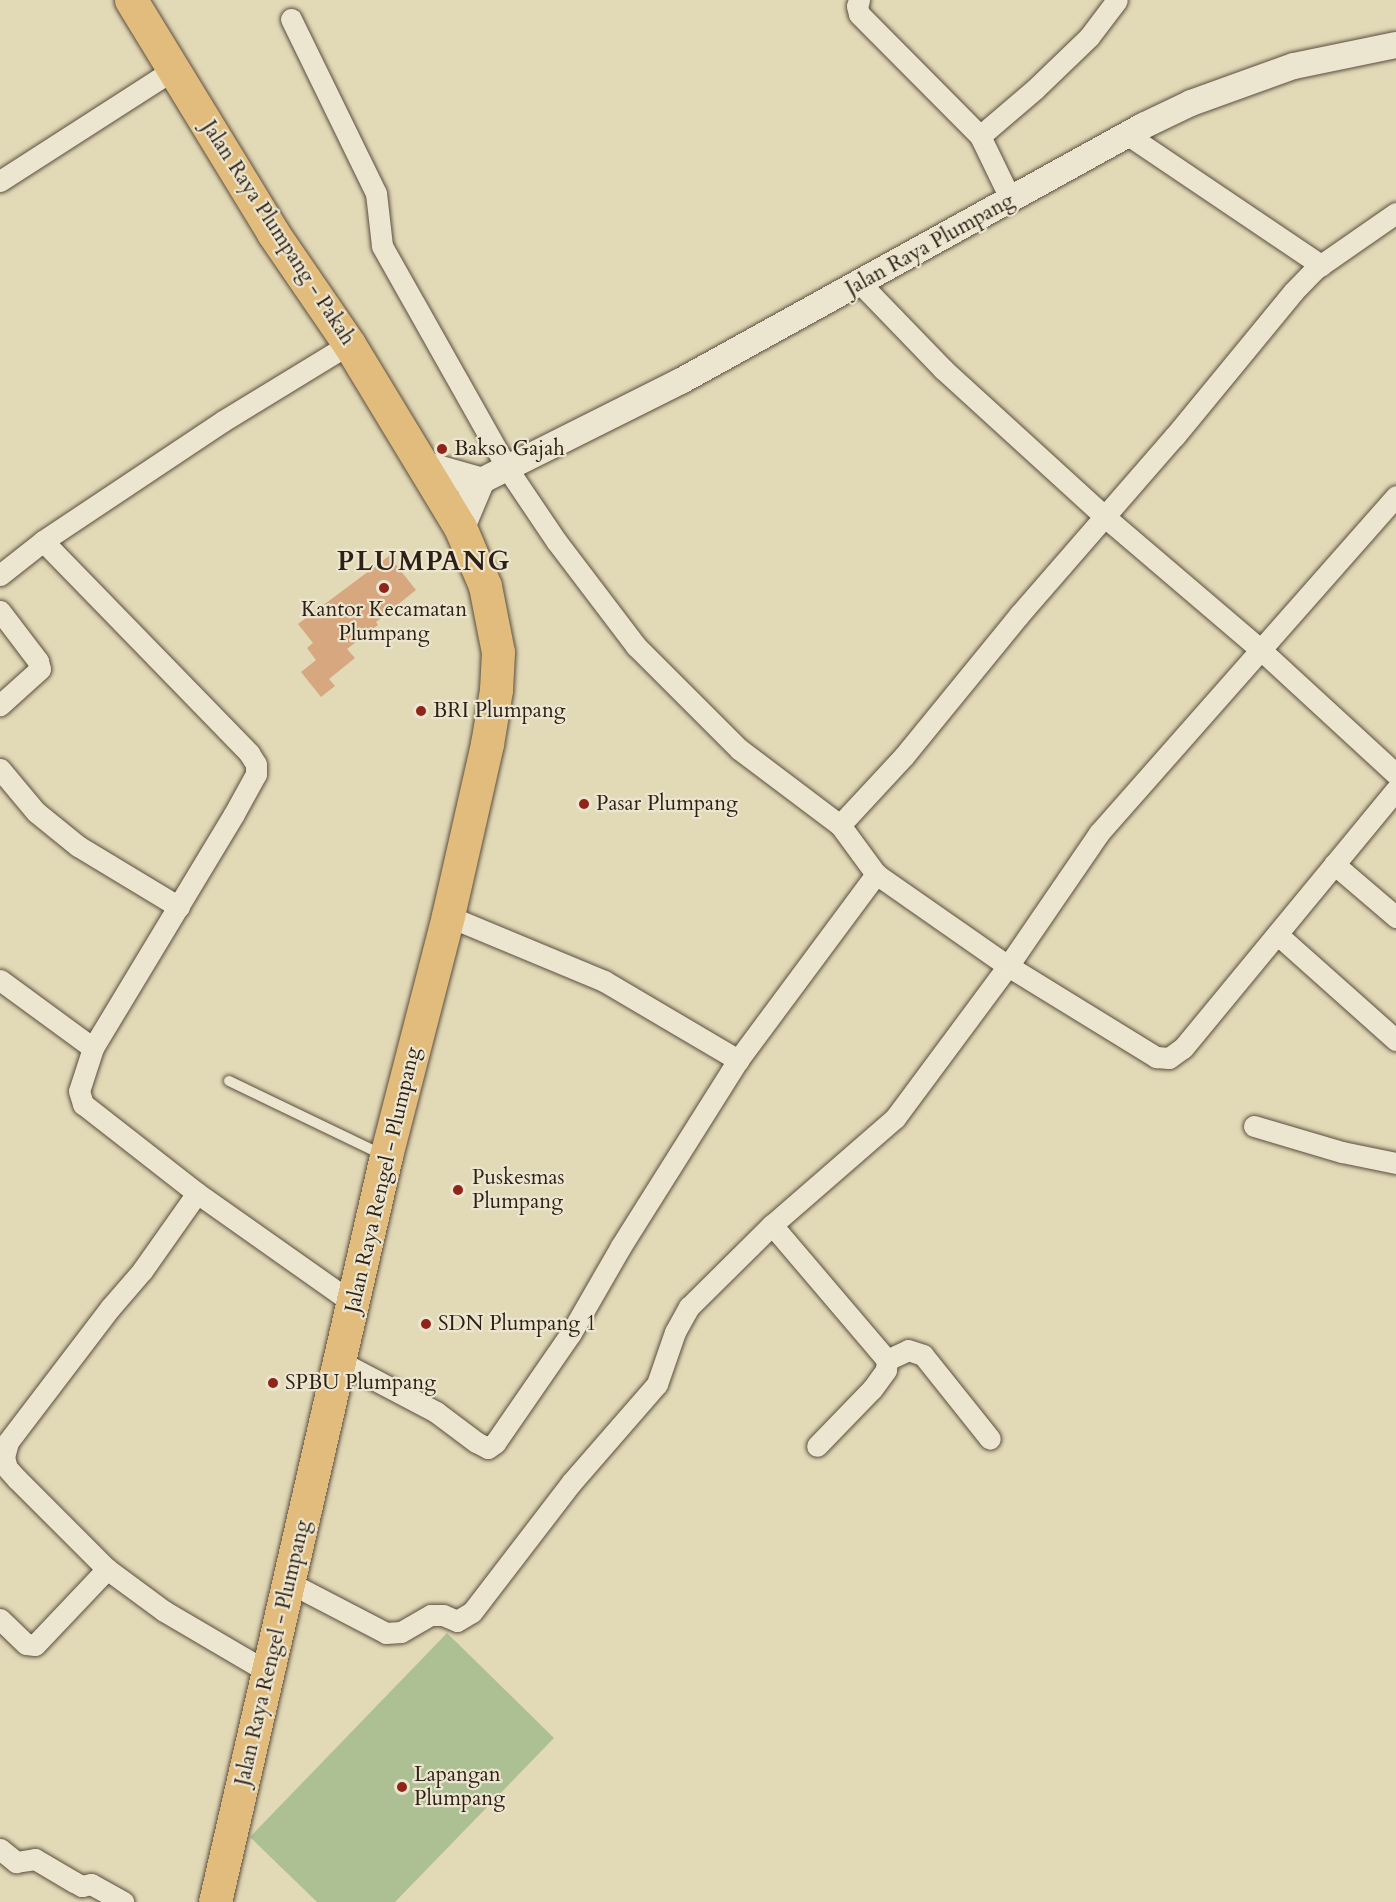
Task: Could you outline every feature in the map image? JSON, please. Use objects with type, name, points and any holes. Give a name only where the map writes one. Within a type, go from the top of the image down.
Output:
[{"type":"main road","name":"Jalan Raya Plumpang - Pakah","points":[[131,0],[273,233],[349,344],[426,467]]},
{"type":"main road","points":[[426,467],[479,482],[460,527]]},
{"type":"main road","name":"Jalan Raya Rengel - Plumpang","points":[[215,1902],[386,1156],[448,915],[487,744],[496,690],[498,652],[485,586],[460,527],[426,467]]},
{"type":"street","points":[[859,0],[857,6],[860,14],[980,136],[1011,200]]},
{"type":"street","points":[[980,136],[1035,89],[1089,37],[1117,0]]},
{"type":"street","points":[[291,20],[376,193],[382,246],[507,468],[557,542],[636,645],[739,749],[840,825],[876,874],[1008,966],[1156,1057],[1169,1058],[1183,1048],[1249,965],[1278,935],[1396,790]]},
{"type":"street","name":"Jalan Raya Plumpang","points":[[479,482],[681,381],[1128,135],[1191,103],[1242,82],[1294,66],[1396,45]]},
{"type":"street","points":[[0,181],[173,70]]},
{"type":"street","points":[[1128,135],[1322,264]]},
{"type":"street","points":[[840,825],[904,756],[1104,516],[1174,437],[1293,292],[1322,264],[1396,213]]},
{"type":"street","points":[[861,283],[943,369],[1104,516],[1261,650],[1396,774]]},
{"type":"street","points":[[0,575],[43,541],[223,421],[349,344]]},
{"type":"street","points":[[288,1582],[387,1633],[401,1632],[416,1620],[431,1615],[442,1615],[457,1621],[472,1612],[571,1483],[657,1384],[675,1332],[689,1307],[772,1225],[895,1118],[1008,966],[1099,833],[1396,496]]},
{"type":"street","points":[[43,541],[249,753],[256,764],[256,774],[179,907],[93,1048],[79,1091],[83,1104],[197,1193],[353,1303]]},
{"type":"street","points":[[0,611],[38,660],[40,669],[0,705]]},
{"type":"street","points":[[0,769],[36,812],[78,846],[179,907]]},
{"type":"street","points":[[1334,864],[1396,917]]},
{"type":"street","points":[[339,1361],[436,1412],[476,1443],[488,1448],[495,1443],[571,1333],[621,1246],[738,1060],[876,874]]},
{"type":"street","points":[[448,915],[604,981],[738,1060]]},
{"type":"street","points":[[1278,935],[1396,1040]]},
{"type":"street","points":[[0,980],[93,1048]]},
{"type":"street","points":[[1254,1126],[1342,1152],[1396,1163]]},
{"type":"street","points":[[197,1193],[142,1271],[110,1308],[8,1442],[4,1457],[7,1468],[106,1569],[164,1611],[268,1672]]},
{"type":"street","points":[[772,1225],[887,1360],[886,1370],[872,1389],[817,1446]]},
{"type":"street","points":[[887,1360],[908,1350],[923,1355],[990,1439]]},
{"type":"street","points":[[0,1619],[26,1644],[35,1645],[106,1569]]},
{"type":"street","points":[[0,1849],[16,1862],[35,1859],[82,1886],[91,1884],[123,1902]]},
{"type":"lane","points":[[229,1082],[386,1156]]},
{"type":"green space","name":"Lapangan Plumpang","points":[[447,1633],[554,1738],[395,1902],[317,1902],[250,1837]]},
{"type":"building","points":[[389,556],[416,590],[376,622],[378,625],[347,649],[355,658],[329,679],[335,686],[321,697],[301,672],[316,660],[307,648],[313,643],[298,624]]},
{"type":"place","name":"Bakso Gajah","points":[[442,449]]},
{"type":"place","name":"Kantor Kecamatan Plumpang","points":[[384,588]]},
{"type":"place","name":"BRI Plumpang","points":[[421,711]]},
{"type":"place","name":"Pasar Plumpang","points":[[584,804]]},
{"type":"place","name":"Puskesmas Plumpang","points":[[458,1190]]},
{"type":"place","name":"SDN Plumpang 1","points":[[426,1324]]},
{"type":"place","name":"SPBU Plumpang","points":[[273,1383]]},
{"type":"place","name":"Lapangan Plumpang","points":[[402,1787]]},
{"type":"district","name":"PLUMPANG","points":[[424,562]]}]
